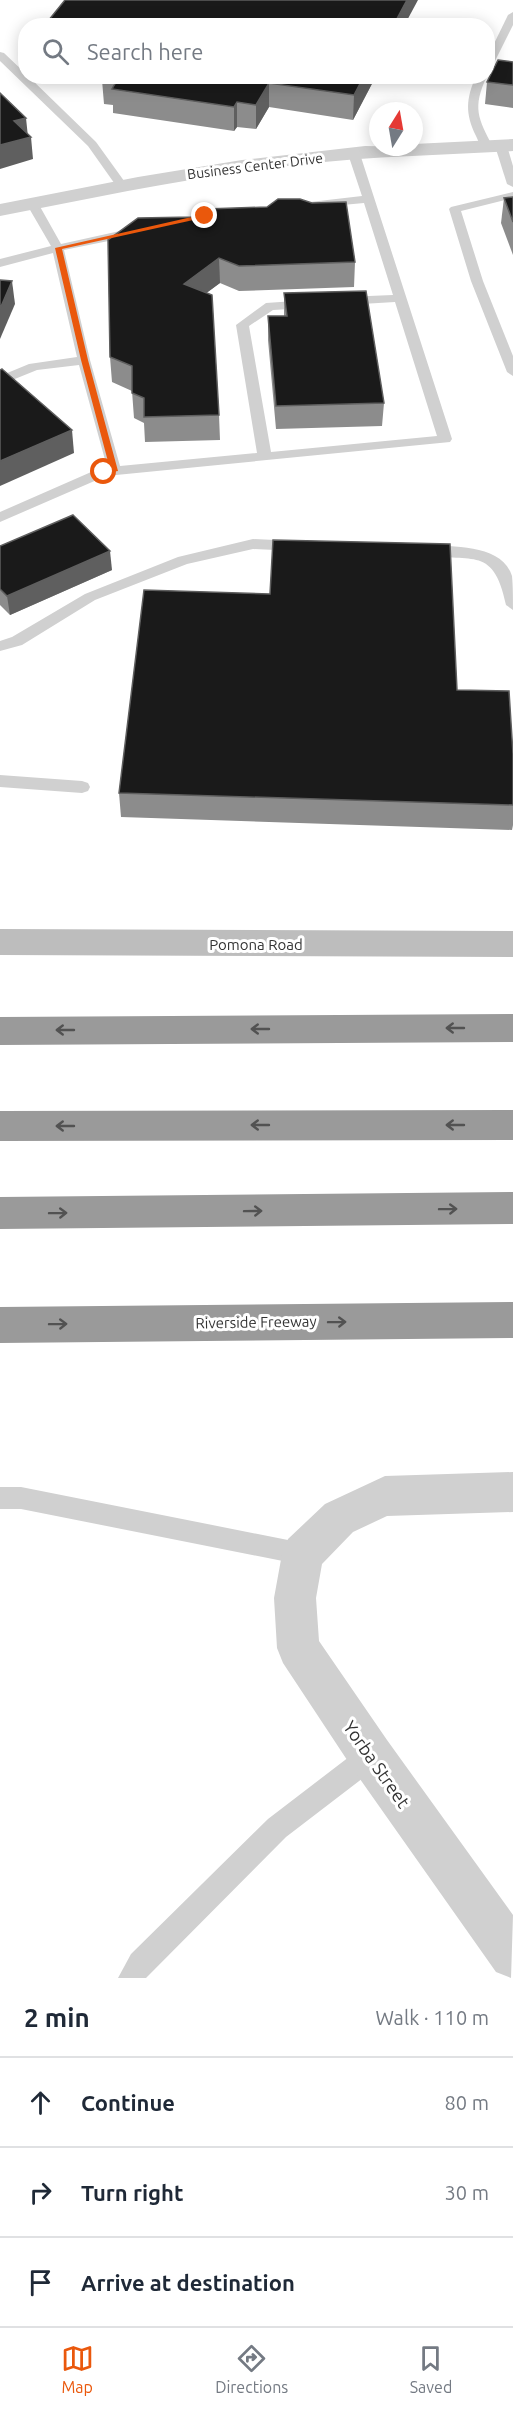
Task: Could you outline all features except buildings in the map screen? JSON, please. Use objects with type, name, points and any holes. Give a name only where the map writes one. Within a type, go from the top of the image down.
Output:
[{"type":"highway","points":[[0,1031],[513,1028]]},
{"type":"highway","points":[[0,1126],[513,1125]]},
{"type":"highway","points":[[0,1213],[513,1208]]},
{"type":"highway","name":"Riverside Freeway","points":[[0,1325],[513,1320]]},
{"type":"main road","name":"Pomona Road","points":[[0,942],[513,944]]},
{"type":"street","name":"Business Center Drive","points":[[0,210],[121,185],[279,161],[354,154],[500,146]]},
{"type":"street","points":[[303,1554],[339,1518],[385,1496],[513,1492]]},
{"type":"street","name":"Yorba Street","points":[[303,1554],[296,1598],[298,1648],[371,1756],[513,1955]]},
{"type":"lane","points":[[495,51],[513,15]]},
{"type":"lane","points":[[0,55],[18,72]]},
{"type":"lane","points":[[30,84],[92,144],[121,185]]},
{"type":"lane","points":[[478,84],[471,98],[470,113],[500,146],[513,184]]},
{"type":"lane","points":[[0,517],[104,472],[445,440],[354,154]]},
{"type":"lane","points":[[513,195],[455,209],[477,281],[513,372]]},
{"type":"lane","points":[[299,206],[369,199]]},
{"type":"lane","points":[[32,203],[58,248],[84,360],[115,471]]},
{"type":"lane","points":[[0,263],[149,228]]},
{"type":"lane","points":[[265,457],[242,325],[270,306],[401,298]]},
{"type":"lane","points":[[0,381],[34,367],[84,360]]},
{"type":"lane","points":[[0,646],[17,641],[90,597],[183,560],[253,544],[311,546]]},
{"type":"lane","points":[[415,550],[482,554],[499,566],[511,592],[513,605]]},
{"type":"lane","points":[[0,781],[82,787]]},
{"type":"lane","points":[[0,1498],[21,1498],[303,1554]]},
{"type":"lane","points":[[130,1978],[140,1964],[277,1828],[371,1756]]},
{"type":"route","points":[[104,472],[115,471],[84,360],[58,248],[205,216]]}]
